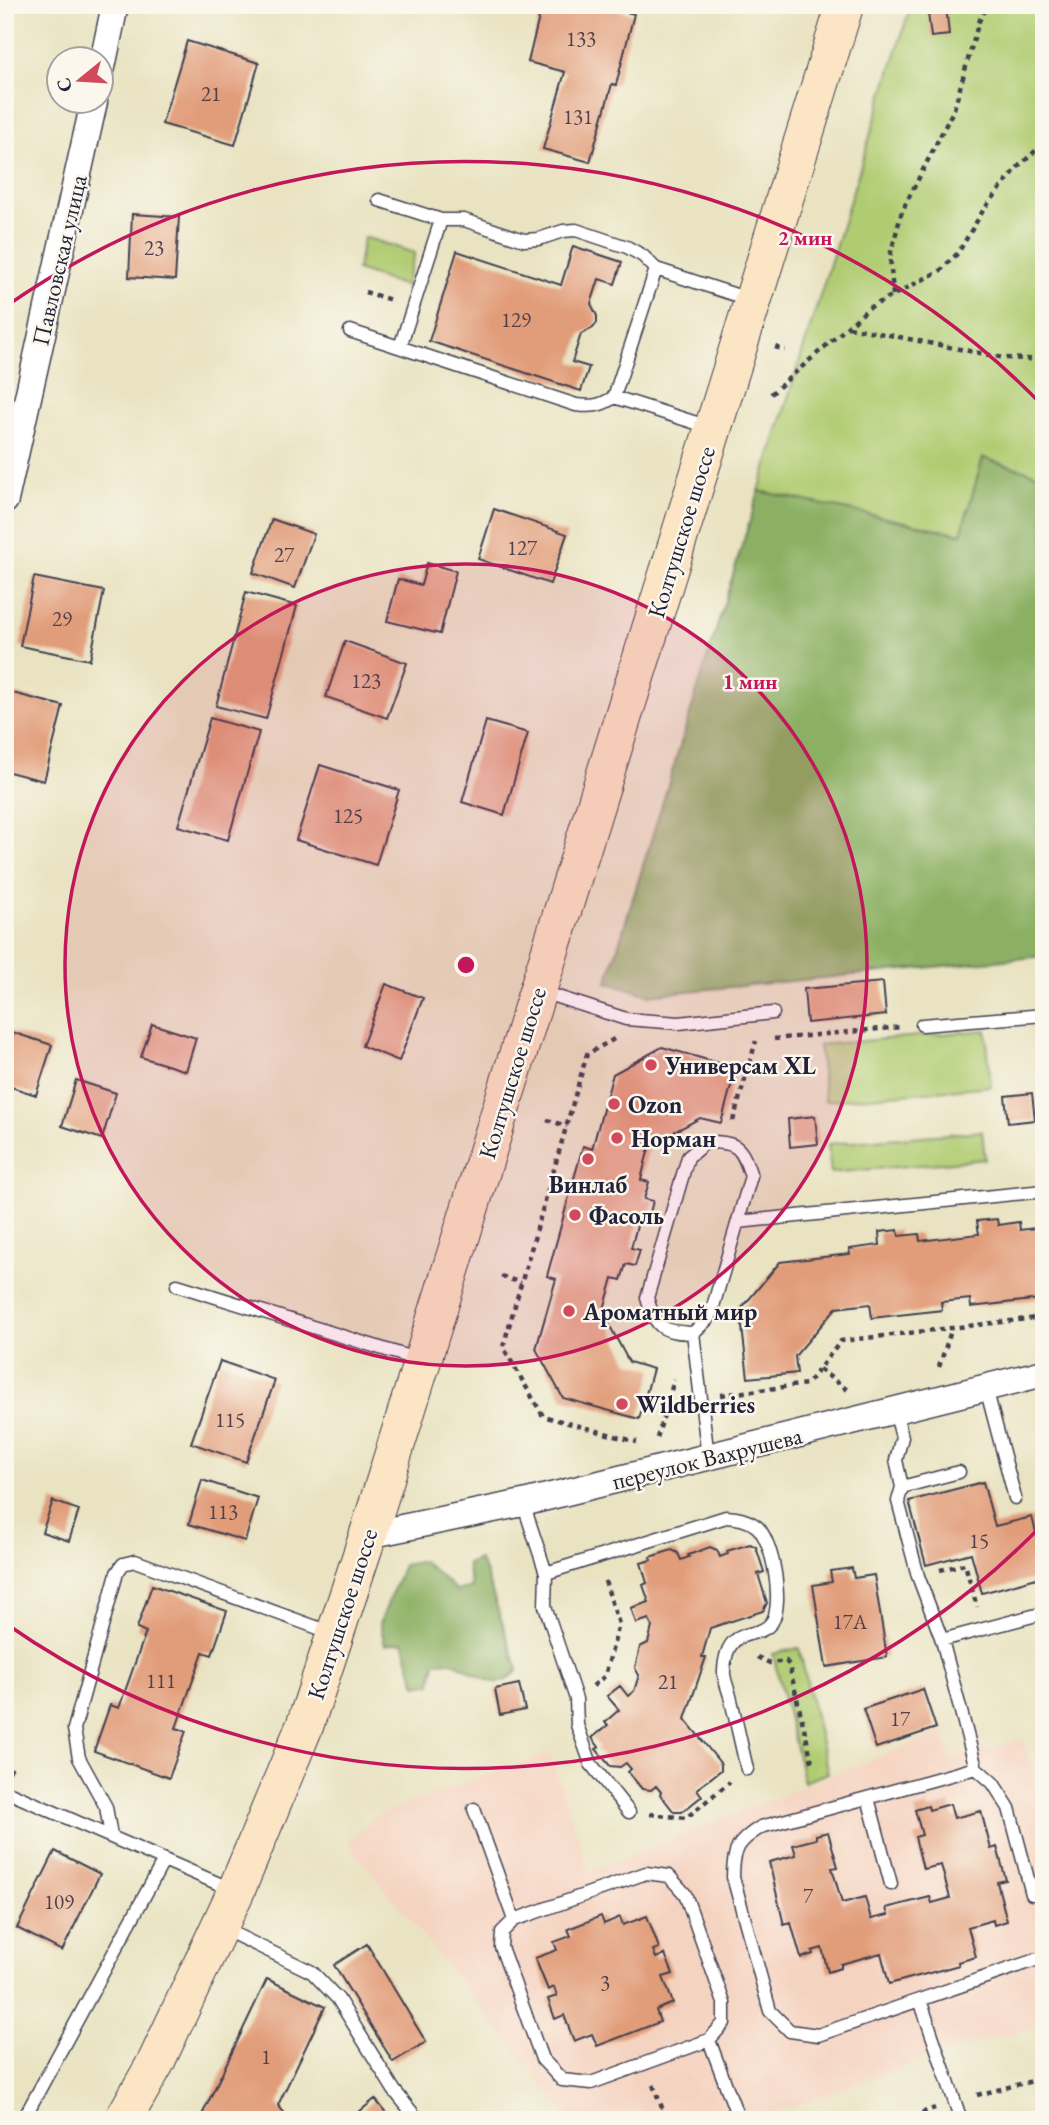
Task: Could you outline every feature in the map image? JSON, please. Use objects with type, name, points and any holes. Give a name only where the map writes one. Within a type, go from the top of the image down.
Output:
[{"type":"main road","name":"Колтушское шоссе","points":[[123,2120],[156,2062],[220,1927],[305,1725],[423,1362],[845,5]]},
{"type":"street","points":[[106,46],[115,5]]},
{"type":"street","name":"Павловская улица","points":[[5,500],[91,116]]},
{"type":"street","name":"переулок Вахрушева","points":[[368,1535],[523,1503],[1044,1373]]},
{"type":"lane","points":[[379,200],[441,220],[464,220],[524,240],[576,230],[627,247],[643,256],[656,269],[753,301]]},
{"type":"lane","points":[[400,347],[441,220]]},
{"type":"lane","points":[[350,331],[590,407],[603,404],[614,397],[656,269]]},
{"type":"lane","points":[[614,397],[713,429]]},
{"type":"lane","points":[[538,991],[626,1018],[679,1023],[773,1013]]},
{"type":"lane","points":[[922,1026],[1044,1015]]},
{"type":"lane","points":[[706,1142],[728,1142],[744,1154],[751,1176],[710,1317],[693,1333],[671,1332],[654,1321],[647,1298],[688,1157],[706,1142]]},
{"type":"lane","points":[[738,1222],[1044,1191]]},
{"type":"lane","points":[[177,1285],[423,1362]]},
{"type":"lane","points":[[693,1333],[708,1457]]},
{"type":"lane","points":[[986,1388],[1015,1498]]},
{"type":"lane","points":[[895,1411],[902,1437],[896,1460],[902,1487],[898,1501],[919,1576],[942,1640],[976,1768],[993,1783],[1009,1808],[1032,1894]]},
{"type":"lane","points":[[902,1487],[960,1472]]},
{"type":"lane","points":[[523,1503],[546,1573],[545,1606],[576,1699],[577,1725],[590,1764],[629,1812]]},
{"type":"lane","points":[[546,1573],[726,1517],[742,1518],[757,1526],[767,1538],[778,1583],[774,1620],[765,1629],[738,1637],[731,1645],[724,1671],[747,1769]]},
{"type":"lane","points":[[111,1836],[106,1807],[79,1758],[74,1729],[117,1573],[123,1564],[135,1561],[335,1635]]},
{"type":"lane","points":[[942,1640],[1044,1613]]},
{"type":"lane","points":[[976,1768],[761,1827],[743,1838],[733,1856],[733,1877],[770,2011],[790,2031],[818,2035],[1044,1957]]},
{"type":"lane","points":[[10,1793],[236,1891]]},
{"type":"lane","points":[[868,1798],[891,1884]]},
{"type":"lane","points":[[474,1809],[514,1920]]},
{"type":"lane","points":[[23,2120],[164,1860]]},
{"type":"lane","points":[[646,1873],[669,1876],[684,1894],[724,2003],[724,2023],[709,2040],[646,2064],[591,2083],[562,2080],[542,2059],[501,1947],[502,1932],[514,1920],[646,1873]]},
{"type":"lane","points":[[220,1927],[312,1972],[338,1999],[394,2090],[418,2120]]},
{"type":"lane","points":[[920,2000],[961,2120]]},
{"type":"lane","points":[[709,2040],[739,2120]]},
{"type":"path","points":[[892,295],[890,256],[902,211],[954,108],[979,21],[988,5]]},
{"type":"path","points":[[771,394],[869,308],[941,270],[958,253],[984,209],[1018,167],[1044,143]]},
{"type":"path","points":[[848,327],[1004,358],[1044,360]]},
{"type":"path","points":[[643,1443],[543,1416],[503,1347],[587,1054],[648,1020]]},
{"type":"path","points":[[728,1142],[756,1041],[922,1026]]},
{"type":"path","points":[[547,1120],[567,1126]]},
{"type":"path","points":[[501,1276],[521,1283]]},
{"type":"path","points":[[675,1377],[668,1401],[807,1384],[841,1341],[1044,1317]]},
{"type":"path","points":[[938,1372],[951,1328]]},
{"type":"path","points":[[819,1368],[852,1393]]},
{"type":"path","points":[[576,1699],[605,1676],[619,1624],[597,1557]]},
{"type":"path","points":[[919,1576],[965,1564],[983,1629]]},
{"type":"path","points":[[770,1663],[781,1660],[789,1665],[813,1766]]},
{"type":"path","points":[[629,1812],[686,1818],[747,1769]]},
{"type":"path","points":[[646,2064],[667,2120]]},
{"type":"shaded area","points":[[943,1731],[950,1759],[1023,1740],[1044,1813],[1044,2026],[956,2048],[754,2120],[571,2120],[348,1843],[377,1815],[550,1753],[589,1872]]},
{"type":"green space","points":[[911,5],[1044,5],[1044,476],[983,458],[961,534],[759,491]]},
{"type":"green space","points":[[364,237],[415,253],[405,286],[357,270]]},
{"type":"green space","points":[[983,458],[1044,476],[1044,956],[649,995],[607,982],[759,491],[961,534]]},
{"type":"green space","points":[[986,1030],[991,1086],[825,1101],[819,1045]]},
{"type":"green space","points":[[982,1131],[985,1159],[831,1173],[828,1144]]},
{"type":"green space","points":[[479,1559],[518,1670],[501,1682],[493,1682],[452,1662],[435,1662],[431,1684],[416,1685],[403,1642],[385,1645],[380,1623],[403,1565],[423,1561],[457,1591],[471,1587],[467,1564]]},
{"type":"green space","points":[[799,1648],[828,1773],[804,1782],[773,1654]]},
{"type":"building","points":[[542,5],[600,5],[634,14],[616,85],[612,84],[590,162],[543,149],[565,72],[528,62]]},
{"type":"building","points":[[927,5],[946,5],[949,35],[931,37]]},
{"type":"building","points":[[187,41],[259,63],[235,145],[162,124]]},
{"type":"building","points":[[132,214],[179,217],[175,280],[129,277]]},
{"type":"building","points":[[573,246],[622,262],[615,284],[599,279],[591,304],[597,316],[597,323],[581,334],[572,362],[589,367],[581,391],[429,341],[457,251],[561,285]]},
{"type":"building","points":[[494,509],[567,534],[550,584],[478,559]]},
{"type":"building","points":[[272,519],[314,534],[295,588],[253,573]]},
{"type":"building","points":[[427,563],[456,571],[440,634],[387,621],[398,579],[421,585]]},
{"type":"building","points":[[34,577],[104,591],[90,660],[20,646]]},
{"type":"building","points":[[246,592],[297,606],[266,719],[216,706]]},
{"type":"building","points":[[345,641],[407,663],[387,718],[326,697]]},
{"type":"building","points":[[5,691],[63,706],[44,781],[5,771]]},
{"type":"building","points":[[210,718],[259,732],[228,840],[178,826]]},
{"type":"building","points":[[486,721],[528,733],[504,815],[462,802]]},
{"type":"building","points":[[320,765],[399,790],[376,865],[296,840]]},
{"type":"building","points":[[883,982],[886,1015],[807,1023],[804,989]]},
{"type":"building","points":[[386,984],[423,998],[399,1061],[362,1046]]},
{"type":"building","points":[[152,1024],[196,1038],[186,1071],[141,1057]]},
{"type":"building","points":[[5,1030],[52,1045],[36,1095],[5,1085]]},
{"type":"building","points":[[662,1047],[736,1068],[721,1123],[700,1118],[650,1145],[641,1180],[649,1182],[644,1199],[653,1201],[649,1217],[640,1215],[631,1248],[640,1250],[635,1266],[626,1264],[621,1280],[613,1278],[603,1313],[629,1362],[653,1369],[639,1419],[563,1398],[536,1349],[556,1279],[547,1276],[583,1146],[592,1149],[613,1074]]},
{"type":"building","points":[[76,1080],[116,1093],[102,1139],[62,1126]]},
{"type":"building","points":[[1032,1093],[1035,1120],[1008,1123],[1005,1096]]},
{"type":"building","points":[[815,1116],[818,1144],[790,1147],[788,1119]]},
{"type":"building","points":[[997,1219],[998,1225],[1019,1222],[1020,1230],[1044,1227],[1044,1284],[1038,1284],[1040,1299],[971,1307],[970,1299],[941,1302],[942,1310],[872,1318],[870,1304],[836,1308],[795,1356],[797,1373],[748,1378],[740,1310],[780,1262],[850,1254],[849,1249],[880,1245],[879,1232],[898,1230],[899,1236],[919,1234],[920,1241],[979,1234],[977,1221]]},
{"type":"building","points":[[220,1361],[275,1380],[246,1462],[191,1443]]},
{"type":"building","points":[[202,1480],[258,1498],[245,1541],[189,1524]]},
{"type":"building","points":[[983,1482],[995,1526],[1032,1517],[1044,1563],[1044,1576],[982,1593],[971,1553],[926,1565],[909,1501]]},
{"type":"building","points":[[53,1501],[79,1510],[69,1541],[42,1532]]},
{"type":"building","points":[[750,1544],[756,1547],[764,1572],[758,1574],[767,1603],[763,1611],[710,1628],[702,1657],[706,1657],[685,1719],[721,1764],[721,1770],[697,1789],[702,1796],[682,1812],[674,1812],[656,1786],[651,1790],[642,1789],[628,1772],[631,1769],[626,1763],[620,1767],[610,1766],[596,1749],[599,1747],[592,1738],[608,1725],[605,1722],[619,1710],[607,1696],[620,1686],[628,1696],[634,1691],[639,1675],[635,1668],[640,1647],[648,1643],[652,1627],[649,1619],[636,1623],[631,1608],[649,1602],[643,1585],[647,1583],[641,1563],[672,1550],[678,1553],[681,1560],[710,1547],[717,1550],[720,1557],[728,1554],[727,1551]]},
{"type":"building","points":[[852,1568],[854,1578],[874,1575],[887,1657],[826,1667],[813,1585],[832,1582],[830,1571]]},
{"type":"building","points":[[152,1585],[227,1611],[212,1655],[203,1652],[176,1728],[186,1731],[169,1778],[94,1751],[110,1705],[119,1708],[146,1632],[137,1628]]},
{"type":"building","points":[[519,1684],[525,1710],[500,1715],[495,1689]]},
{"type":"building","points":[[923,1689],[936,1728],[876,1748],[863,1709]]},
{"type":"building","points":[[5,1766],[12,1769],[5,1781]]},
{"type":"building","points":[[950,1804],[954,1818],[981,1811],[991,1849],[997,1847],[1006,1880],[997,1882],[1007,1921],[994,1925],[993,1920],[968,1927],[976,1957],[958,1962],[959,1965],[889,1984],[881,1953],[841,1964],[841,1968],[828,1972],[822,1948],[801,1958],[791,1923],[784,1925],[769,1862],[796,1855],[793,1845],[816,1839],[816,1835],[828,1832],[838,1867],[832,1868],[842,1903],[865,1897],[871,1919],[888,1915],[886,1908],[930,1897],[932,1903],[950,1898],[941,1865],[923,1869],[915,1837],[922,1835],[915,1810],[928,1806],[929,1810]]},
{"type":"building","points":[[55,1851],[100,1874],[62,1951],[17,1928]]},
{"type":"building","points":[[601,1916],[604,1924],[620,1917],[623,1925],[647,1916],[659,1948],[653,1950],[656,1958],[665,1954],[673,1974],[663,1977],[673,2003],[656,2010],[660,2022],[597,2046],[592,2034],[574,2041],[564,2015],[555,2019],[548,1999],[557,1996],[554,1987],[548,1990],[535,1958],[557,1950],[554,1942],[571,1936],[568,1929]]},
{"type":"building","points":[[367,1944],[426,2042],[393,2062],[334,1965]]},
{"type":"building","points":[[267,1979],[325,2007],[278,2105],[290,2120],[205,2120],[202,2115]]},
{"type":"building","points":[[375,2099],[392,2120],[349,2120]]},
{"type":"place","name":"Универсам XL","points":[[651,1065]]},
{"type":"place","name":"Ozon","points":[[614,1104]]},
{"type":"place","name":"Норман","points":[[617,1138]]},
{"type":"place","name":"Винлаб","points":[[588,1159]]},
{"type":"place","name":"Фасоль","points":[[575,1215]]},
{"type":"place","name":"Ароматный мир","points":[[569,1311]]},
{"type":"place","name":"Wildberries","points":[[622,1404]]}]
